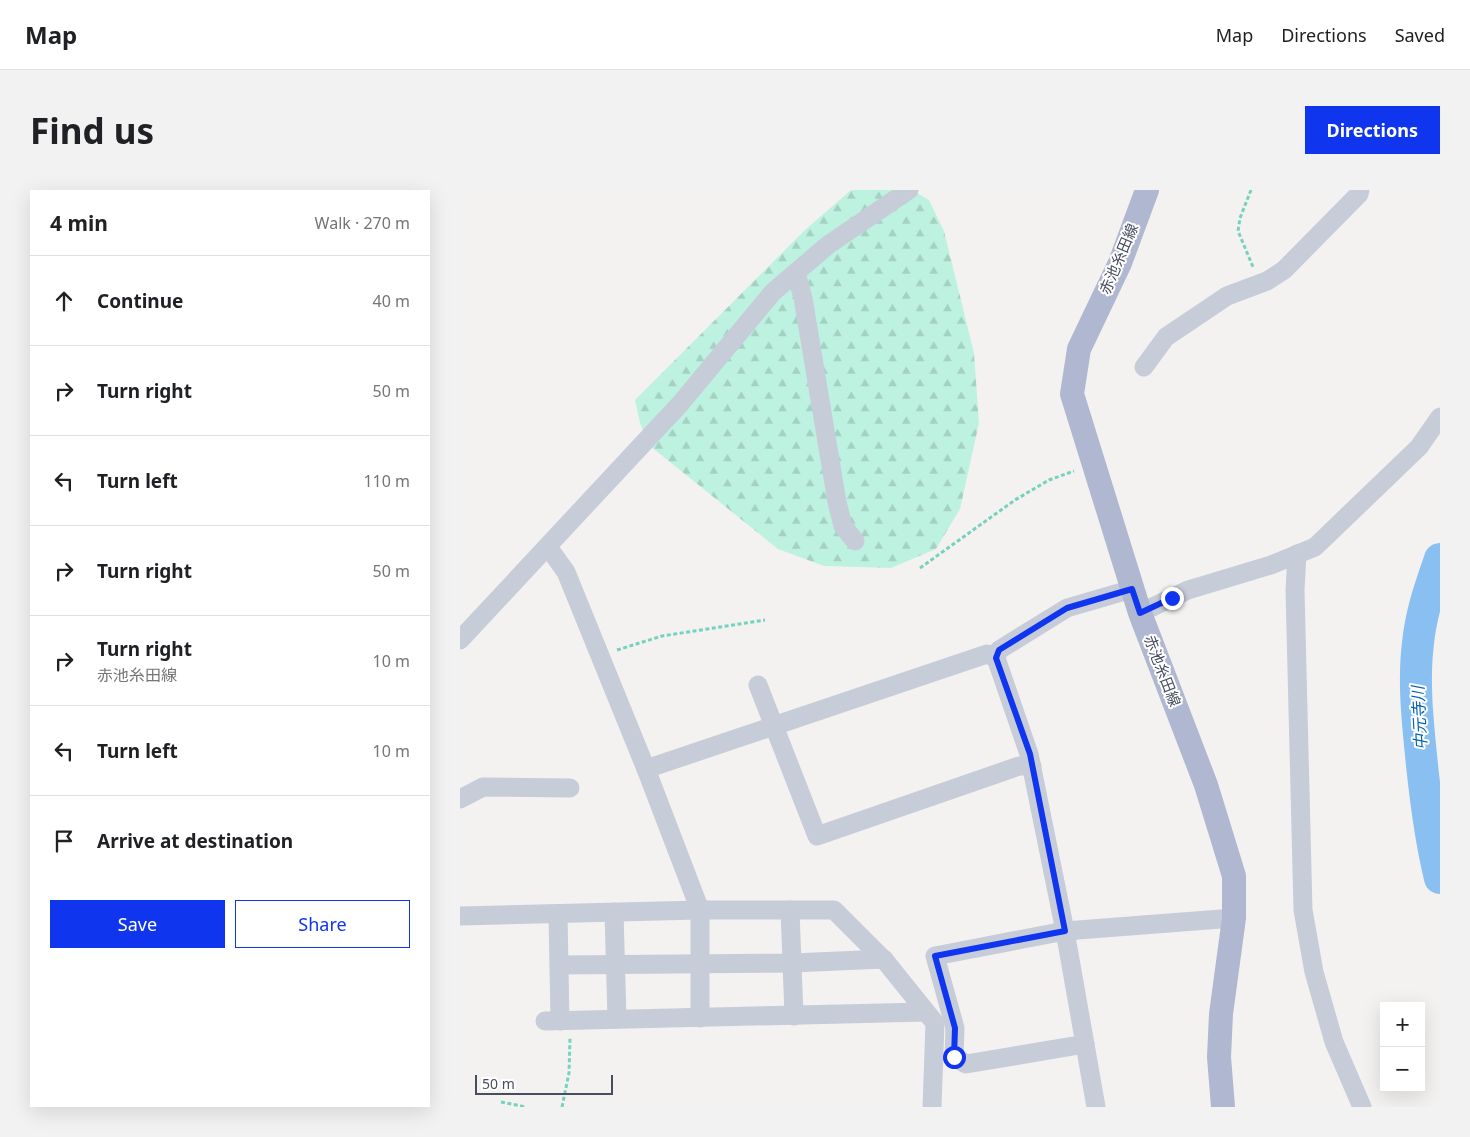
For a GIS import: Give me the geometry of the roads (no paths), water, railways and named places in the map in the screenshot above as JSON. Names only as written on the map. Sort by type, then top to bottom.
[{"type":"main road","name":"赤池糸田線","points":[[1147,190],[1120,263],[1079,349],[1072,394],[1140,613],[1206,785],[1234,876],[1234,918],[1222,1014],[1220,1057],[1223,1107]]},
{"type":"street","points":[[460,640],[680,404],[773,292],[828,245],[909,190]]},
{"type":"street","points":[[1144,367],[1166,337],[1227,296],[1261,284],[1284,270],[1359,194],[1360,190]]},
{"type":"street","points":[[796,273],[803,298],[837,502],[843,526],[855,541]]},
{"type":"street","points":[[1140,613],[1188,590],[1272,565],[1315,548],[1419,447],[1440,417]]},
{"type":"street","points":[[548,547],[566,572],[646,769],[700,910],[700,1018]]},
{"type":"street","points":[[1298,554],[1296,599],[1303,910],[1314,972],[1334,1042],[1362,1107]]},
{"type":"street","points":[[1096,1107],[1065,931],[1030,754],[996,658],[999,650],[1067,608],[1132,589]]},
{"type":"street","points":[[646,769],[987,654],[996,658]]},
{"type":"street","points":[[758,685],[817,836],[1019,766],[1032,766]]},
{"type":"street","points":[[460,799],[483,787],[570,788]]},
{"type":"street","points":[[460,916],[700,910],[834,910],[884,959],[935,1023],[932,1107]]},
{"type":"street","points":[[790,910],[794,1016]]},
{"type":"street","points":[[614,912],[617,1019]]},
{"type":"street","points":[[558,914],[559,1020],[926,1012]]},
{"type":"street","points":[[1085,1044],[966,1064],[954,1057],[955,1028],[935,956],[1065,931],[1234,918]]},
{"type":"street","points":[[559,965],[792,963],[884,959]]},
{"type":"waterway","name":"中元寺川","points":[[1440,559],[1421,621],[1416,673],[1425,794],[1440,878]]}]
